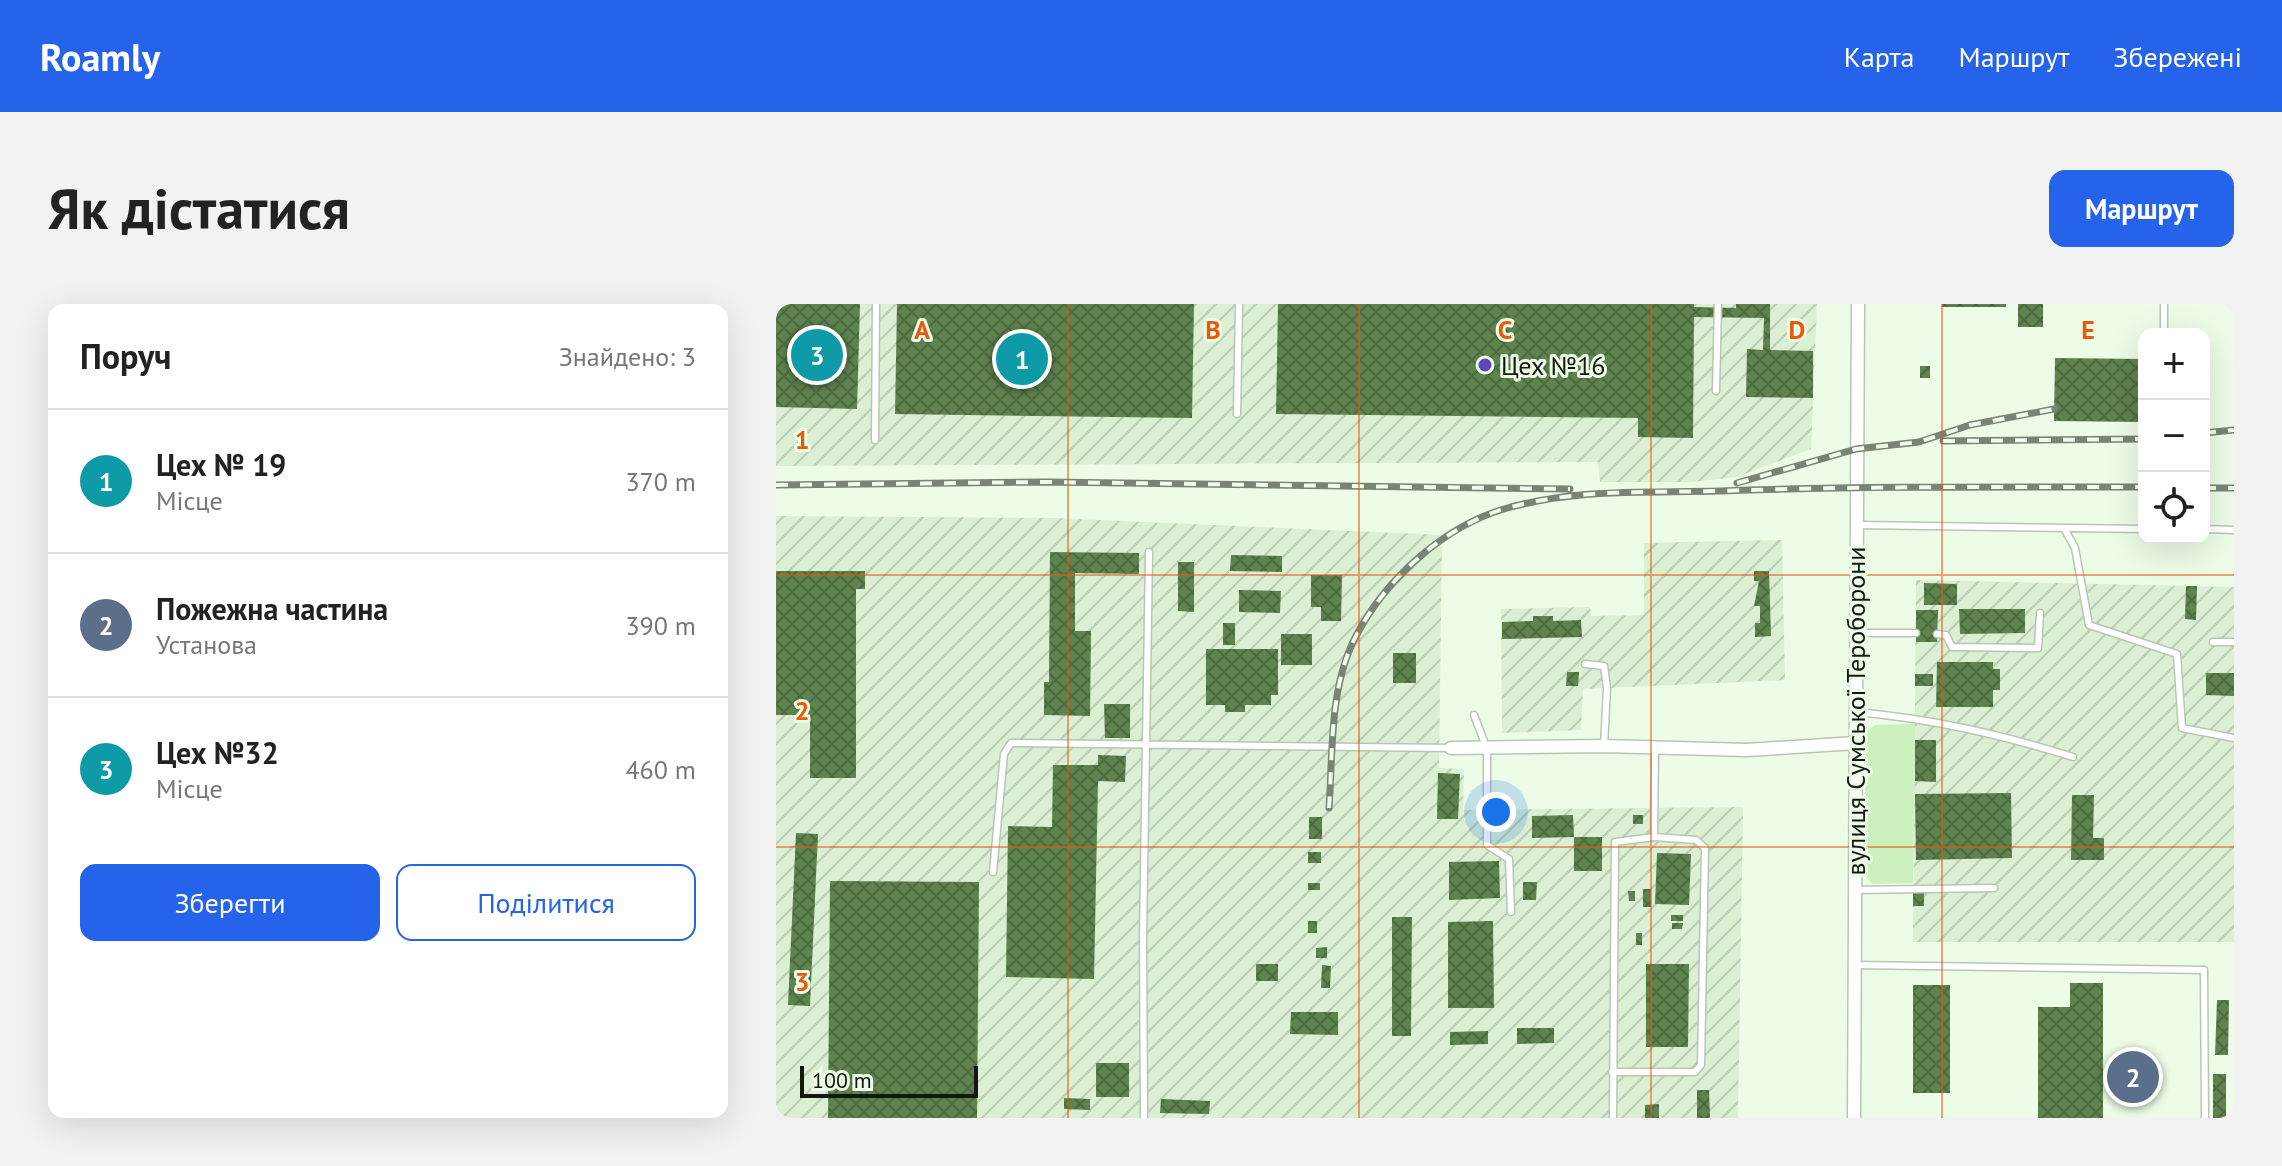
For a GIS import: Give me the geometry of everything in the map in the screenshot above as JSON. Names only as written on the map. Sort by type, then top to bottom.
[{"type":"street","name":"вулиця Сумської Тероборони","points":[[1854,1118],[1858,304]]},
{"type":"street","points":[[1451,748],[1604,746],[1655,750],[1747,750],[1856,743]]},
{"type":"lane","points":[[875,440],[876,304]]},
{"type":"lane","points":[[1237,414],[1239,304]]},
{"type":"lane","points":[[1716,391],[1718,304]]},
{"type":"lane","points":[[2164,304],[2164,328]]},
{"type":"lane","points":[[1857,525],[2138,529]]},
{"type":"lane","points":[[2064,528],[2075,548],[2089,625],[2177,654],[2182,728],[2234,738]]},
{"type":"lane","points":[[2210,529],[2234,530]]},
{"type":"lane","points":[[1144,1118],[1143,937],[1149,552]]},
{"type":"lane","points":[[1937,634],[1946,635],[1952,647],[2038,648],[2040,613]]},
{"type":"lane","points":[[1856,633],[1916,633]]},
{"type":"lane","points":[[2213,642],[2234,642]]},
{"type":"lane","points":[[1585,664],[1604,666],[1604,746]]},
{"type":"lane","points":[[1856,712],[1915,717],[1989,731],[2073,757]]},
{"type":"lane","points":[[1474,715],[1487,749],[1487,845],[1509,859],[1511,912]]},
{"type":"lane","points":[[993,872],[1004,754],[1011,743],[1451,748]]},
{"type":"lane","points":[[1654,837],[1655,750]]},
{"type":"lane","points":[[1612,1072],[1695,1072],[1701,1065],[1705,848],[1696,840],[1654,837],[1615,842],[1612,1072],[1613,1118]]},
{"type":"lane","points":[[1854,890],[1994,888]]},
{"type":"lane","points":[[1853,965],[2204,970],[2205,1118]]},
{"type":"shaded area","points":[[776,304],[1817,304],[1811,449],[1737,477],[1692,482],[1600,482],[1598,462],[776,466]]},
{"type":"shaded area","points":[[776,516],[1053,518],[1442,535],[1439,768],[1464,769],[1463,810],[1743,807],[1738,1118],[776,1118]]},
{"type":"shaded area","points":[[1782,540],[1785,680],[1583,689],[1581,730],[1502,733],[1501,609],[1590,607],[1591,616],[1644,615],[1644,543]]},
{"type":"shaded area","points":[[1916,580],[2234,587],[2234,942],[1913,942]]},
{"type":"green space","points":[[1915,724],[1913,883],[1872,884],[1865,874],[1865,733],[1875,725]]},
{"type":"building","points":[[776,304],[860,304],[857,409],[776,407]]},
{"type":"building","points":[[897,304],[1194,304],[1192,418],[895,414]]},
{"type":"building","name":"Цех №16","points":[[1278,304],[1694,304],[1694,307],[1736,308],[1736,304],[1770,304],[1770,350],[1813,351],[1813,398],[1746,397],[1747,349],[1763,350],[1764,318],[1694,317],[1693,438],[1638,437],[1638,418],[1276,414]]},
{"type":"building","points":[[1942,304],[2006,304],[2006,307],[1942,307]]},
{"type":"building","points":[[2018,304],[2043,304],[2043,327],[2018,327]]},
{"type":"building","points":[[2055,358],[2138,359],[2138,422],[2054,421]]},
{"type":"building","points":[[1920,366],[1930,366],[1930,378],[1920,378]]},
{"type":"building","points":[[1050,552],[1139,553],[1139,574],[1075,573],[1075,631],[1091,631],[1090,716],[1044,715],[1044,682],[1049,682]]},
{"type":"building","points":[[1231,555],[1282,556],[1282,572],[1230,571]]},
{"type":"building","points":[[1178,562],[1194,562],[1194,612],[1178,611]]},
{"type":"building","points":[[776,571],[865,571],[865,589],[856,589],[856,778],[810,778],[810,715],[776,715]]},
{"type":"building","points":[[1754,571],[1769,571],[1771,636],[1755,637],[1755,623],[1760,623],[1760,606],[1754,606],[1759,581],[1754,581]]},
{"type":"building","points":[[1311,575],[1342,575],[1341,621],[1321,621],[1321,607],[1311,607]]},
{"type":"building","points":[[1924,583],[1957,584],[1957,605],[1924,605]]},
{"type":"building","points":[[2186,586],[2197,586],[2196,620],[2185,619]]},
{"type":"building","points":[[1239,590],[1281,591],[1280,613],[1239,612]]},
{"type":"building","points":[[1959,609],[2025,609],[2025,633],[1960,634]]},
{"type":"building","points":[[1916,610],[1938,610],[1937,642],[1916,642]]},
{"type":"building","points":[[1533,616],[1553,616],[1553,621],[1581,620],[1582,637],[1502,639],[1502,622],[1533,621]]},
{"type":"building","points":[[1223,623],[1235,623],[1235,645],[1223,645]]},
{"type":"building","points":[[1281,634],[1312,634],[1312,665],[1281,665]]},
{"type":"building","points":[[1206,649],[1278,649],[1278,695],[1271,695],[1271,705],[1245,705],[1245,712],[1225,712],[1225,705],[1206,705]]},
{"type":"building","points":[[1393,653],[1416,653],[1416,683],[1393,683]]},
{"type":"building","points":[[1937,662],[1993,662],[1993,669],[2000,669],[2000,690],[1993,690],[1993,707],[1936,707]]},
{"type":"building","points":[[1567,672],[1579,672],[1578,686],[1566,686]]},
{"type":"building","points":[[2206,673],[2234,673],[2234,696],[2206,695]]},
{"type":"building","points":[[1915,674],[1933,674],[1933,686],[1915,686]]},
{"type":"building","points":[[1104,704],[1130,704],[1130,738],[1105,738]]},
{"type":"building","points":[[1915,740],[1936,740],[1936,782],[1915,781]]},
{"type":"building","points":[[1098,755],[1126,756],[1125,782],[1098,781],[1094,979],[1006,977],[1008,826],[1052,827],[1053,765],[1098,765]]},
{"type":"building","points":[[1438,773],[1460,774],[1458,819],[1437,819]]},
{"type":"building","points":[[2011,793],[2012,858],[1916,860],[1915,794]]},
{"type":"building","points":[[2072,795],[2094,795],[2093,838],[2104,838],[2104,860],[2071,860]]},
{"type":"building","points":[[1573,815],[1574,837],[1532,838],[1532,816]]},
{"type":"building","points":[[1633,815],[1643,815],[1643,824],[1633,824]]},
{"type":"building","points":[[1309,817],[1322,817],[1322,839],[1309,839]]},
{"type":"building","points":[[796,833],[818,834],[810,1006],[788,1005]]},
{"type":"building","points":[[1574,837],[1602,837],[1602,871],[1574,871]]},
{"type":"building","points":[[1308,852],[1321,852],[1321,863],[1308,863]]},
{"type":"building","points":[[1657,853],[1691,854],[1689,905],[1655,904]]},
{"type":"building","points":[[1499,861],[1500,898],[1449,900],[1449,862]]},
{"type":"building","points":[[830,881],[979,882],[977,1118],[828,1118]]},
{"type":"building","points":[[1523,882],[1537,882],[1536,900],[1523,900]]},
{"type":"building","points":[[1308,883],[1320,883],[1320,890],[1308,890]]},
{"type":"building","points":[[1643,889],[1651,889],[1651,907],[1643,907]]},
{"type":"building","points":[[1628,891],[1635,891],[1635,901],[1629,901]]},
{"type":"building","points":[[1913,893],[1924,893],[1924,906],[1913,906]]},
{"type":"building","points":[[1671,915],[1683,915],[1683,921],[1671,921]]},
{"type":"building","points":[[1392,917],[1412,917],[1411,1036],[1392,1036]]},
{"type":"building","points":[[1308,921],[1317,921],[1317,933],[1308,933]]},
{"type":"building","points":[[1493,921],[1494,1008],[1448,1008],[1448,922]]},
{"type":"building","points":[[1672,923],[1683,923],[1682,929],[1672,929]]},
{"type":"building","points":[[1636,933],[1642,933],[1642,945],[1636,945]]},
{"type":"building","points":[[1327,947],[1327,958],[1316,958],[1316,948]]},
{"type":"building","points":[[1256,964],[1278,964],[1278,981],[1256,981]]},
{"type":"building","points":[[1646,964],[1689,964],[1688,1047],[1646,1047]]},
{"type":"building","points":[[1322,965],[1331,966],[1330,988],[1321,988]]},
{"type":"building","points":[[2070,983],[2103,983],[2103,1118],[2038,1118],[2038,1007],[2070,1007]]},
{"type":"building","points":[[1913,985],[1950,985],[1950,1093],[1913,1093]]},
{"type":"building","points":[[2217,1000],[2229,1000],[2228,1055],[2215,1055]]},
{"type":"building","points":[[1291,1012],[1338,1012],[1338,1035],[1290,1034]]},
{"type":"building","points":[[1517,1028],[1554,1028],[1554,1043],[1517,1044]]},
{"type":"building","points":[[1488,1031],[1488,1044],[1450,1045],[1450,1032]]},
{"type":"building","points":[[1096,1063],[1129,1063],[1129,1097],[1096,1097]]},
{"type":"building","points":[[2213,1074],[2226,1074],[2226,1118],[2213,1118]]},
{"type":"building","points":[[1697,1090],[1709,1090],[1710,1118],[1697,1118]]},
{"type":"building","points":[[1064,1098],[1090,1099],[1090,1110],[1064,1109]]},
{"type":"building","points":[[1161,1099],[1210,1101],[1209,1114],[1160,1113]]},
{"type":"building","points":[[1659,1104],[1659,1118],[1645,1118],[1645,1105]]},
{"type":"railway","points":[[1737,483],[1856,449],[1919,442],[1970,425],[2054,409]]},
{"type":"railway","points":[[2210,432],[2234,430]]},
{"type":"railway","points":[[1943,441],[2138,439]]},
{"type":"railway","points":[[776,485],[1047,482],[1570,489]]},
{"type":"railway","points":[[1329,808],[1337,698],[1347,656],[1356,636],[1368,615],[1399,576],[1438,542],[1481,517],[1531,502],[1612,493],[2138,487]]},
{"type":"railway","points":[[2210,488],[2234,488]]},
{"type":"place","name":"Цех №32","points":[[817,355]]},
{"type":"place","name":"Цех № 19","points":[[1022,359]]},
{"type":"place","name":"Цех №16","points":[[1485,365]]},
{"type":"place","name":"Пожежна частина","points":[[2133,1077]]}]
